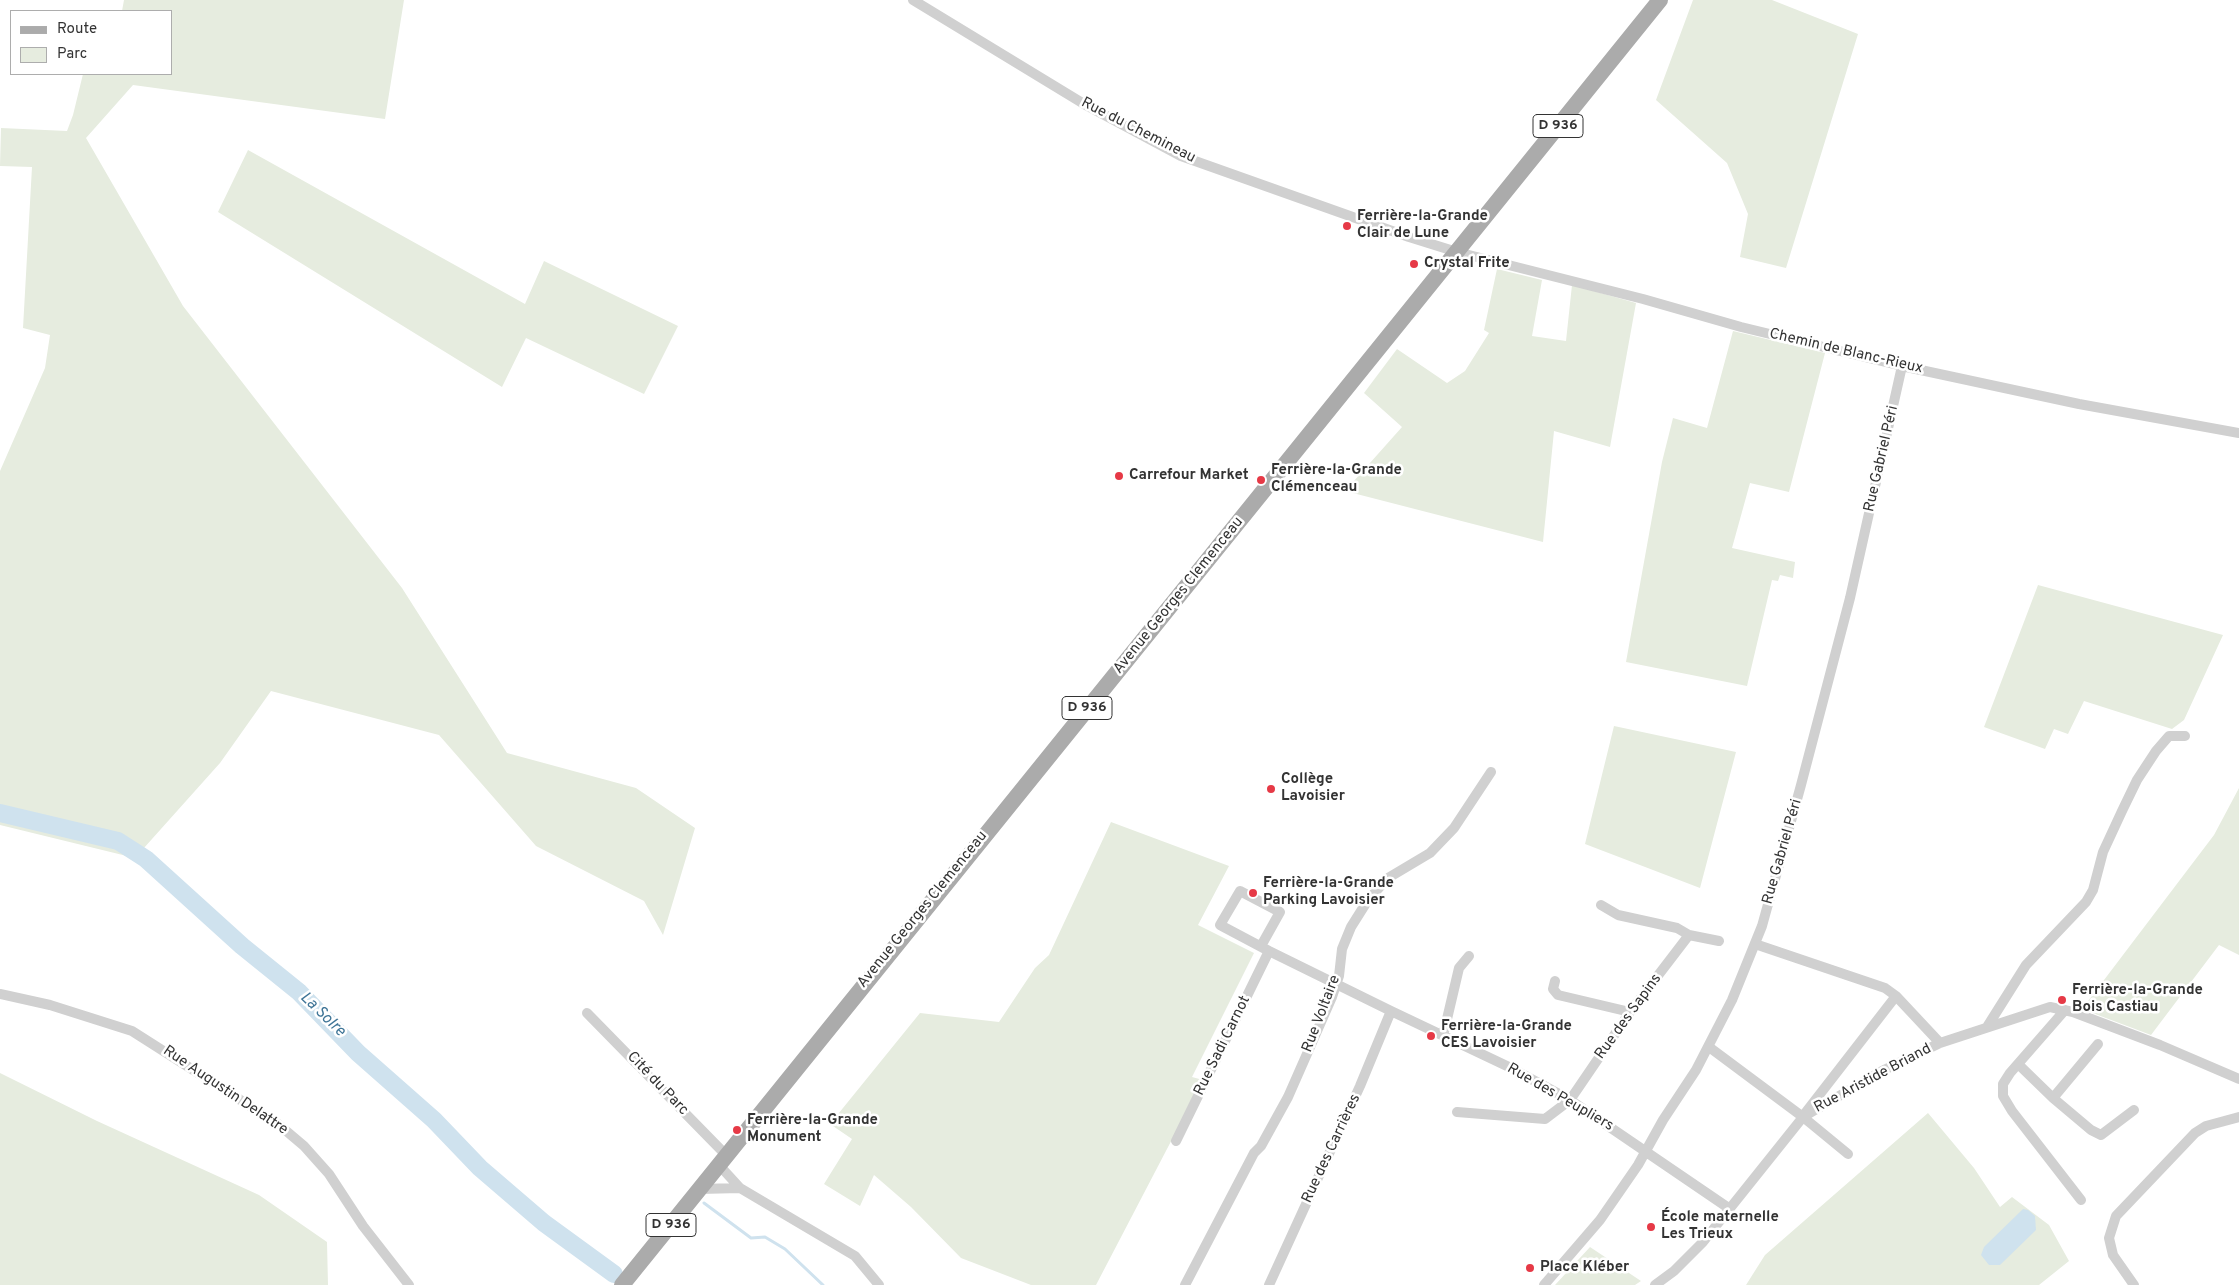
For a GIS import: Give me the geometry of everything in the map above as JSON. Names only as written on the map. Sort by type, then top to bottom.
[{"type":"main road","name":"Avenue Georges Clemenceau","points":[[622,1285],[1660,0]]},
{"type":"street","name":"Rue du Chemineau","points":[[917,2],[997,53],[1084,104],[1182,156],[1339,214],[1456,252]]},
{"type":"street","name":"Chemin de Blanc-Rieux","points":[[1456,252],[1643,299],[1741,327],[1902,366],[2079,404],[2239,433]]},
{"type":"street","name":"Rue Gabriel Péri","points":[[1544,1285],[1600,1220],[1646,1151],[1709,1047],[1732,1000],[1755,944],[1776,878],[1842,626],[1902,366]]},
{"type":"street","points":[[1987,1027],[2026,965],[2061,930],[2090,896],[2107,844],[2137,780],[2156,751],[2169,736],[2185,736]]},
{"type":"street","name":"Rue Voltaire","points":[[1185,1285],[1254,1153],[1261,1146],[1288,1097],[1336,984],[1342,949],[1351,927],[1368,900],[1388,878],[1430,853],[1454,828],[1491,772]]},
{"type":"street","name":"Rue des Peupliers","points":[[1280,912],[1240,891],[1220,924],[1570,1100],[1730,1209]]},
{"type":"street","points":[[1601,905],[1618,915],[1677,928],[1689,935],[1719,941]]},
{"type":"street","name":"Rue Sadi Carnot","points":[[1176,1141],[1217,1060],[1280,912]]},
{"type":"street","name":"Rue des Sapins","points":[[1457,1112],[1545,1119],[1570,1100],[1630,1012],[1689,935]]},
{"type":"street","points":[[1755,944],[1885,988],[1896,996],[1940,1043]]},
{"type":"street","points":[[1444,1036],[1459,968],[1469,956]]},
{"type":"street","points":[[1555,981],[1553,989],[1558,994],[1630,1012]]},
{"type":"street","name":"Rue Augustin Delattre","points":[[0,994],[50,1005],[120,1026],[148,1039],[278,1124],[304,1146],[329,1174],[363,1226],[408,1285]]},
{"type":"street","points":[[1803,1117],[1896,996]]},
{"type":"street","name":"Rue Aristide Briand","points":[[1655,1285],[1674,1271],[1703,1242],[1803,1117],[1882,1071],[1940,1043],[2050,1007],[2064,1010],[2160,1045],[2239,1079]]},
{"type":"street","points":[[2064,1010],[2003,1084],[2004,1096],[2012,1111],[2081,1200]]},
{"type":"street","name":"Rue des Carrières","points":[[1269,1285],[1354,1101],[1391,1011]]},
{"type":"street","name":"Cité du Parc","points":[[587,1013],[723,1160],[740,1188],[855,1256],[880,1285]]},
{"type":"street","points":[[2053,1098],[2098,1044]]},
{"type":"street","points":[[1709,1047],[1803,1117],[1848,1154]]},
{"type":"street","points":[[2018,1064],[2053,1098],[2091,1130],[2101,1135],[2134,1110]]},
{"type":"street","points":[[2134,1285],[2113,1255],[2109,1238],[2116,1216],[2195,1133],[2206,1126],[2239,1117]]},
{"type":"street","points":[[700,1189],[740,1188]]},
{"type":"green space","points":[[124,0],[404,0],[385,119],[133,85],[86,138],[183,306],[402,588],[507,753],[636,788],[695,828],[663,935],[644,901],[536,846],[439,735],[271,691],[220,763],[135,858],[0,825],[0,471],[45,368],[50,335],[23,328],[32,167],[0,166],[1,128],[67,131],[83,75],[172,75],[172,10],[122,10]]},
{"type":"green space","points":[[1693,0],[1772,0],[1858,34],[1786,268],[1740,257],[1748,214],[1727,163],[1656,100]]},
{"type":"green space","points":[[248,150],[525,304],[544,261],[678,326],[644,394],[526,338],[502,387],[218,212]]},
{"type":"green space","points":[[1497,269],[1542,280],[1532,336],[1566,341],[1572,285],[1636,303],[1610,447],[1554,431],[1543,542],[1345,491],[1402,427],[1364,393],[1397,349],[1447,383],[1465,371],[1489,333],[1484,330]]},
{"type":"green space","points":[[1733,331],[1825,353],[1789,492],[1750,483],[1732,548],[1795,562],[1793,578],[1780,575],[1778,581],[1772,580],[1747,686],[1626,662],[1662,462],[1673,418],[1707,428]]},
{"type":"green space","points":[[2038,585],[2223,635],[2184,720],[2172,729],[2084,701],[2068,734],[2054,729],[2045,749],[1984,727]]},
{"type":"green space","points":[[1614,726],[1736,752],[1700,888],[1585,844]]},
{"type":"green space","points":[[2239,788],[2239,955],[2219,945],[2151,1035],[2082,1009],[2214,835]]},
{"type":"green space","points":[[1111,822],[1229,866],[1198,925],[1254,953],[1192,1077],[1203,1080],[1096,1285],[1031,1285],[961,1258],[911,1207],[874,1175],[860,1206],[824,1184],[852,1139],[830,1124],[920,1013],[999,1022],[1035,968],[1049,955]]},
{"type":"green space","points":[[0,1073],[97,1121],[259,1195],[327,1242],[328,1285],[0,1285]]},
{"type":"green space","points":[[1928,1113],[1974,1168],[2000,1207],[2012,1197],[2049,1225],[2069,1261],[2039,1285],[1746,1285],[1765,1255]]},
{"type":"green space","points":[[1590,1247],[1641,1281],[1635,1285],[1555,1285]]},
{"type":"water","points":[[2023,1209],[2028,1210],[2035,1216],[2036,1230],[2000,1265],[1989,1265],[1981,1255],[1984,1247]]},
{"type":"waterway","name":"La Solre","points":[[0,813],[118,841],[146,859],[242,946],[299,992],[358,1053],[434,1120],[480,1168],[544,1223],[614,1274]]},
{"type":"waterway","points":[[704,1203],[751,1238],[765,1237],[785,1249],[823,1285]]},
{"type":"place","name":"Ferrière-la-Grande Clair de Lune","points":[[1347,226]]},
{"type":"place","name":"Crystal Frite","points":[[1414,264]]},
{"type":"place","name":"Carrefour Market","points":[[1119,476]]},
{"type":"place","name":"Ferrière-la-Grande Clémenceau","points":[[1261,480]]},
{"type":"place","name":"Collège Lavoisier","points":[[1271,789]]},
{"type":"place","name":"Ferrière-la-Grande Parking Lavoisier","points":[[1253,893]]},
{"type":"place","name":"Ferrière-la-Grande Bois Castiau","points":[[2062,1000]]},
{"type":"place","name":"Ferrière-la-Grande CES Lavoisier","points":[[1431,1036]]},
{"type":"place","name":"Ferrière-la-Grande Monument","points":[[737,1130]]},
{"type":"place","name":"École maternelle Les Trieux","points":[[1651,1227]]},
{"type":"place","name":"Place Kléber","points":[[1530,1268]]}]
